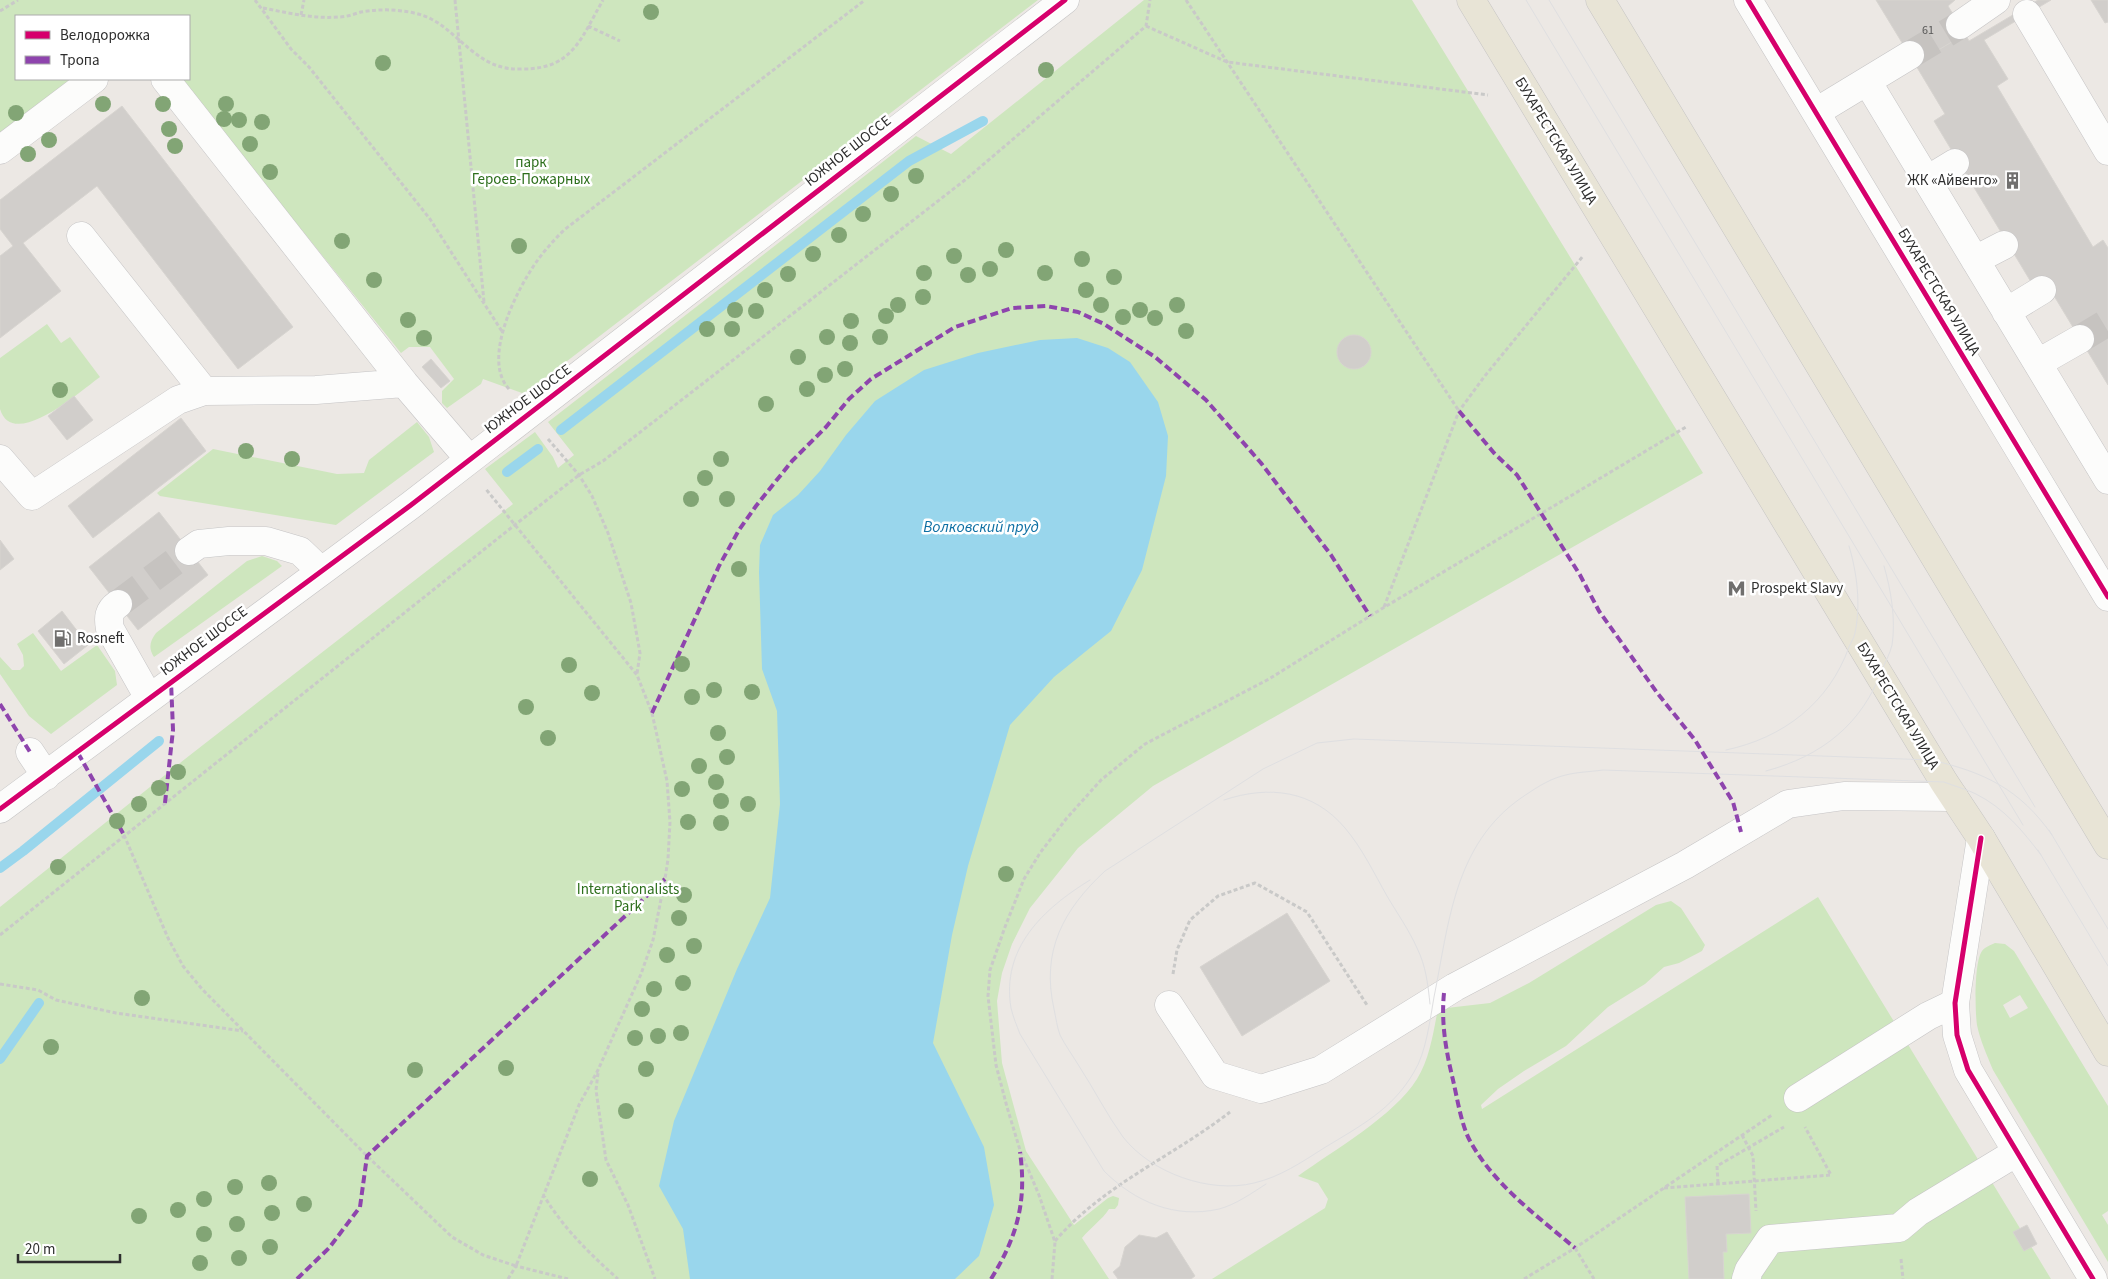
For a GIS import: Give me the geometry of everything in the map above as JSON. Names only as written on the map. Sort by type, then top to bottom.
[{"type":"main road","name":"БУХАРЕСТСКАЯ УЛИЦА","points":[[1471,0],[1944,782],[1981,838],[2108,1052]]},
{"type":"main road","points":[[1600,0],[2108,845]]},
{"type":"street","name":"ЮЖНОЕ ШОССЕ","points":[[0,810],[411,504],[1065,0]]},
{"type":"street","name":"БУХАРЕСТСКАЯ УЛИЦА","points":[[1748,0],[2108,597]]},
{"type":"street","points":[[1960,25],[1991,1]]},
{"type":"street","points":[[2022,8],[2108,151]]},
{"type":"street","points":[[1816,112],[1910,55]]},
{"type":"street","points":[[0,150],[93,80]]},
{"type":"street","points":[[167,80],[467,461]]},
{"type":"street","points":[[1867,81],[2108,480]]},
{"type":"street","points":[[1927,180],[1955,163]]},
{"type":"street","points":[[81,236],[204,391]]},
{"type":"street","points":[[1975,260],[2004,245]]},
{"type":"street","points":[[2006,312],[2042,290]]},
{"type":"street","points":[[2038,363],[2080,338]]},
{"type":"street","points":[[0,459],[32,496],[178,400],[204,391],[316,390],[404,383]]},
{"type":"street","points":[[189,551],[199,544],[229,541],[266,541],[300,551],[320,570]]},
{"type":"street","points":[[118,604],[111,609],[108,618],[110,629],[149,698]]},
{"type":"street","points":[[30,752],[46,776]]},
{"type":"street","points":[[1169,1005],[1215,1075],[1260,1089],[1321,1070],[1455,987],[1685,865],[1788,804],[1844,796],[1954,797]]},
{"type":"street","points":[[1981,838],[1955,1004],[1957,1036],[1968,1070],[2093,1279]]},
{"type":"street","points":[[1795,1110],[1928,1016],[1955,1004]]},
{"type":"street","points":[[1746,1279],[1749,1270],[1770,1239],[1899,1228],[1918,1212],[2017,1152]]},
{"type":"path","points":[[0,11],[18,0]]},
{"type":"path","points":[[255,0],[263,8],[291,49],[309,67],[430,219],[503,333]]},
{"type":"path","points":[[301,15],[304,0]]},
{"type":"path","points":[[455,0],[484,303]]},
{"type":"path","points":[[263,8],[301,15],[342,17],[361,12],[392,9],[416,13],[448,29],[481,58],[494,66],[510,70],[543,68],[556,64],[567,56],[577,44],[603,0]]},
{"type":"path","points":[[513,393],[503,383],[498,360],[503,333],[508,316],[536,263],[547,247],[564,230],[865,0]]},
{"type":"path","points":[[0,935],[516,524],[579,475],[603,461],[965,180],[1146,26],[1150,0]]},
{"type":"path","points":[[1186,0],[1459,411]]},
{"type":"path","points":[[588,26],[620,41]]},
{"type":"path","points":[[1146,26],[1227,62],[1488,94]]},
{"type":"path","points":[[1383,608],[1459,411],[1484,377],[1583,256]]},
{"type":"path","points":[[1052,1279],[1055,1242],[1039,1195],[1020,1150],[996,1065],[988,996],[990,970],[1024,879],[1040,853],[1066,819],[1101,780],[1145,744],[1269,679],[1383,608],[1686,427]]},
{"type":"path","points":[[545,435],[579,475],[600,514],[631,603],[640,653],[636,675]]},
{"type":"path","points":[[467,461],[636,675],[652,713],[667,781],[670,822],[668,858],[652,940],[641,974],[598,1070],[579,1105],[542,1194],[516,1266],[508,1279]]},
{"type":"path","points":[[124,835],[168,938],[183,966],[244,1032],[367,1156],[452,1237],[483,1255],[516,1266],[568,1279]]},
{"type":"path","points":[[1169,1005],[1177,950],[1190,920],[1218,896],[1255,883],[1307,912],[1363,1001],[1388,1028]]},
{"type":"path","points":[[0,984],[38,990],[56,1000],[116,1014],[244,1032]]},
{"type":"path","points":[[598,1070],[596,1090],[606,1160],[628,1205],[655,1279]]},
{"type":"path","points":[[1055,1242],[1073,1220],[1101,1197],[1200,1135],[1260,1089]]},
{"type":"path","points":[[1524,1279],[1575,1248],[1742,1135],[1795,1110]]},
{"type":"path","points":[[1718,1183],[1717,1166],[1749,1148],[1795,1110]]},
{"type":"path","points":[[1664,1188],[1831,1175],[1804,1126]]},
{"type":"path","points":[[1742,1135],[1753,1156],[1757,1230],[1770,1239]]},
{"type":"path","points":[[542,1194],[556,1216],[602,1265],[618,1279]]},
{"type":"path","points":[[1575,1248],[1594,1279]]},
{"type":"green space","name":"парк Героев-Пожарных","points":[[0,0],[1038,0],[528,391],[522,393],[483,379],[481,384],[447,408],[442,403],[442,391],[454,379],[430,347],[409,347],[401,353],[181,80],[190,80],[190,15],[15,15],[15,80],[76,80],[0,139]]},
{"type":"green space","name":"Internationalists Park","points":[[1144,0],[1412,0],[1703,473],[1153,786],[1078,848],[1030,908],[1012,944],[1002,973],[997,1001],[1002,1063],[1026,1151],[1074,1225],[1108,1198],[1113,1196],[1119,1198],[1115,1209],[1109,1209],[1082,1238],[1109,1279],[0,1279],[0,907],[185,759],[513,504],[485,469],[535,432],[553,457],[558,468],[574,455],[548,422],[916,136],[951,154]]},
{"type":"green space","points":[[47,324],[61,343],[70,337],[100,377],[49,414],[33,421],[19,424],[7,420],[0,409],[0,358]]},
{"type":"green space","points":[[417,422],[429,437],[434,452],[336,525],[160,496],[157,493],[213,449],[337,474],[364,473],[369,460]]},
{"type":"green space","points":[[262,556],[277,561],[282,566],[154,657],[150,645],[156,633],[247,561]]},
{"type":"green space","points":[[33,633],[61,671],[97,645],[115,671],[117,685],[51,734],[29,716],[0,674],[0,657],[12,670],[20,670],[24,666],[23,655],[17,644]]},
{"type":"green space","points":[[1818,897],[2051,1279],[1212,1279],[1325,1208],[1328,1199],[1318,1183],[1298,1176],[1362,1132],[1407,1093],[1425,1063],[1438,1009],[1490,1003],[1529,983],[1656,905],[1671,901],[1681,908],[1705,945],[1702,951],[1679,963],[1664,967],[1645,984],[1608,1007],[1566,1046],[1498,1089],[1481,1105],[1482,1109]]},
{"type":"green space","points":[[1995,943],[2005,944],[2014,951],[2108,1106],[2108,1211],[2102,1215],[2108,1225],[2108,1262],[1993,1070],[1978,1031],[1976,987],[1979,957],[1986,947]],"holes":[[[2020,995],[2028,1008],[2010,1018],[2003,1005]]]},
{"type":"water","name":"Волковский пруд","points":[[1077,338],[1108,348],[1130,362],[1158,402],[1168,436],[1166,476],[1142,570],[1111,631],[1054,677],[1010,725],[968,866],[952,935],[933,1043],[984,1147],[994,1205],[979,1256],[955,1279],[690,1279],[683,1229],[659,1186],[674,1121],[737,969],[770,898],[780,804],[777,711],[762,669],[760,545],[773,515],[798,495],[820,471],[846,435],[875,401],[924,370],[978,353],[1040,340]]},
{"type":"building","points":[[1876,0],[1955,0],[1948,6],[1965,34],[1915,64]]},
{"type":"building","name":"ЖК «Айвенго»","points":[[2038,0],[2051,0],[1984,40],[2008,79],[1997,86],[2093,247],[2103,240],[2108,248],[2108,385],[2045,281],[2034,287],[1934,121],[1945,114],[1915,64],[1965,34],[1969,41]]},
{"type":"building","points":[[2091,0],[2108,0],[2108,22],[2105,23]]},
{"type":"building","points":[[122,106],[293,327],[238,369],[97,186],[23,243],[61,291],[0,338],[0,256],[13,246],[0,229],[0,200]]},
{"type":"building","points":[[1354,335],[1366,340],[1371,352],[1366,364],[1354,369],[1342,364],[1337,352],[1342,340]]},
{"type":"building","points":[[431,359],[450,381],[441,388],[422,367]]},
{"type":"building","points":[[74,396],[93,420],[67,440],[48,416]]},
{"type":"building","points":[[181,418],[206,451],[93,538],[68,506]]},
{"type":"building","points":[[159,512],[208,575],[138,630],[89,567]]},
{"type":"building","points":[[0,540],[14,559],[0,570]]},
{"type":"building","name":"Rosneft","points":[[62,611],[88,645],[64,664],[38,631]]},
{"type":"building","points":[[1287,913],[1330,981],[1242,1036],[1200,967]]},
{"type":"building","points":[[1749,1194],[1751,1233],[1726,1234],[1727,1252],[1723,1252],[1724,1279],[1689,1279],[1685,1197]]},
{"type":"building","points":[[2027,1225],[2037,1244],[2024,1251],[2013,1232]]},
{"type":"building","points":[[1167,1232],[1195,1276],[1191,1279],[1118,1279],[1113,1272],[1120,1266],[1125,1247],[1139,1235],[1156,1238]]},
{"type":"waterway","points":[[561,430],[909,161],[983,121]]},
{"type":"waterway","points":[[507,472],[538,449]]},
{"type":"waterway","points":[[0,868],[159,741]]},
{"type":"waterway","points":[[0,1059],[39,1003]]},
{"type":"tunnel","points":[[1910,55],[1960,25]]},
{"type":"tunnel","points":[[2080,339],[2108,322]]},
{"type":"tunnel","points":[[118,604],[189,551]]},
{"type":"tram line","points":[[1526,0],[2023,825]]},
{"type":"tram line","points":[[1549,0],[2035,807]]},
{"type":"tram line","points":[[1726,750],[1766,737],[1785,727],[1816,701],[1840,667],[1855,635],[1858,611],[1856,578],[1849,546]]},
{"type":"tram line","points":[[1766,771],[1786,765],[1822,747],[1851,722],[1874,689],[1890,652],[1893,635],[1892,605],[1884,566]]},
{"type":"tram line","points":[[2041,855],[2020,829],[1995,806],[1976,794],[1944,782],[1603,770],[1572,774],[1551,780],[1521,798],[1499,817],[1481,839],[1468,862],[1450,914],[1422,1056],[1414,1072],[1396,1097],[1374,1116],[1299,1164],[1264,1180],[1237,1186],[1219,1186],[1182,1178],[1149,1161],[1135,1150],[1117,1129],[1064,1043],[1060,1035],[1051,988],[1053,950],[1059,933],[1077,901],[1105,871],[1263,769],[1317,743],[1354,739],[1931,760],[1968,770],[2014,794],[2040,819],[2052,835]]},
{"type":"tram line","points":[[1224,800],[1257,793],[1274,792],[1289,794],[1305,798],[1319,805],[1332,815],[1357,844],[1414,941],[1425,969],[1430,1004]]},
{"type":"tram line","points":[[2049,830],[2108,929]]},
{"type":"tram line","points":[[2038,850],[2108,966]]},
{"type":"tram line","points":[[1090,880],[1056,904],[1042,917],[1029,932],[1019,949],[1013,967],[1010,986],[1011,1008],[1020,1034],[1104,1171],[1116,1182],[1142,1199],[1171,1210],[1203,1212],[1231,1205],[1266,1184]]},
{"type":"marked path","points":[[652,713],[719,566],[739,530],[792,461],[826,427],[849,399],[871,379],[955,327],[1012,308],[1046,306],[1078,312],[1104,324],[1155,357],[1206,400],[1261,463],[1331,555],[1370,616]]},
{"type":"marked path","points":[[1459,411],[1494,453],[1517,475],[1580,575],[1599,611],[1658,694],[1695,740],[1733,802],[1741,832]]},
{"type":"marked path","points":[[165,803],[173,730],[171,681]]},
{"type":"marked path","points":[[0,704],[30,752]]},
{"type":"marked path","points":[[78,753],[124,835]]},
{"type":"marked path","points":[[297,1279],[329,1248],[360,1207],[367,1156],[665,879]]},
{"type":"marked path","points":[[1444,993],[1443,1015],[1446,1048],[1460,1110],[1469,1139],[1490,1170],[1516,1198],[1575,1248]]},
{"type":"marked path","points":[[991,1279],[1000,1264],[1018,1218],[1022,1187],[1020,1152]]},
{"type":"cycle path","points":[[0,809],[411,505],[1065,0]]},
{"type":"cycle path","points":[[1748,0],[2108,597]]},
{"type":"cycle path","points":[[1981,838],[1955,1003],[1957,1035],[1968,1070],[2093,1279]]},
{"type":"place","name":"ЖК «Айвенго»","points":[[2012,180]]},
{"type":"place","name":"Prospekt Slavy","points":[[1737,588]]},
{"type":"place","name":"Rosneft","points":[[63,638]]}]
